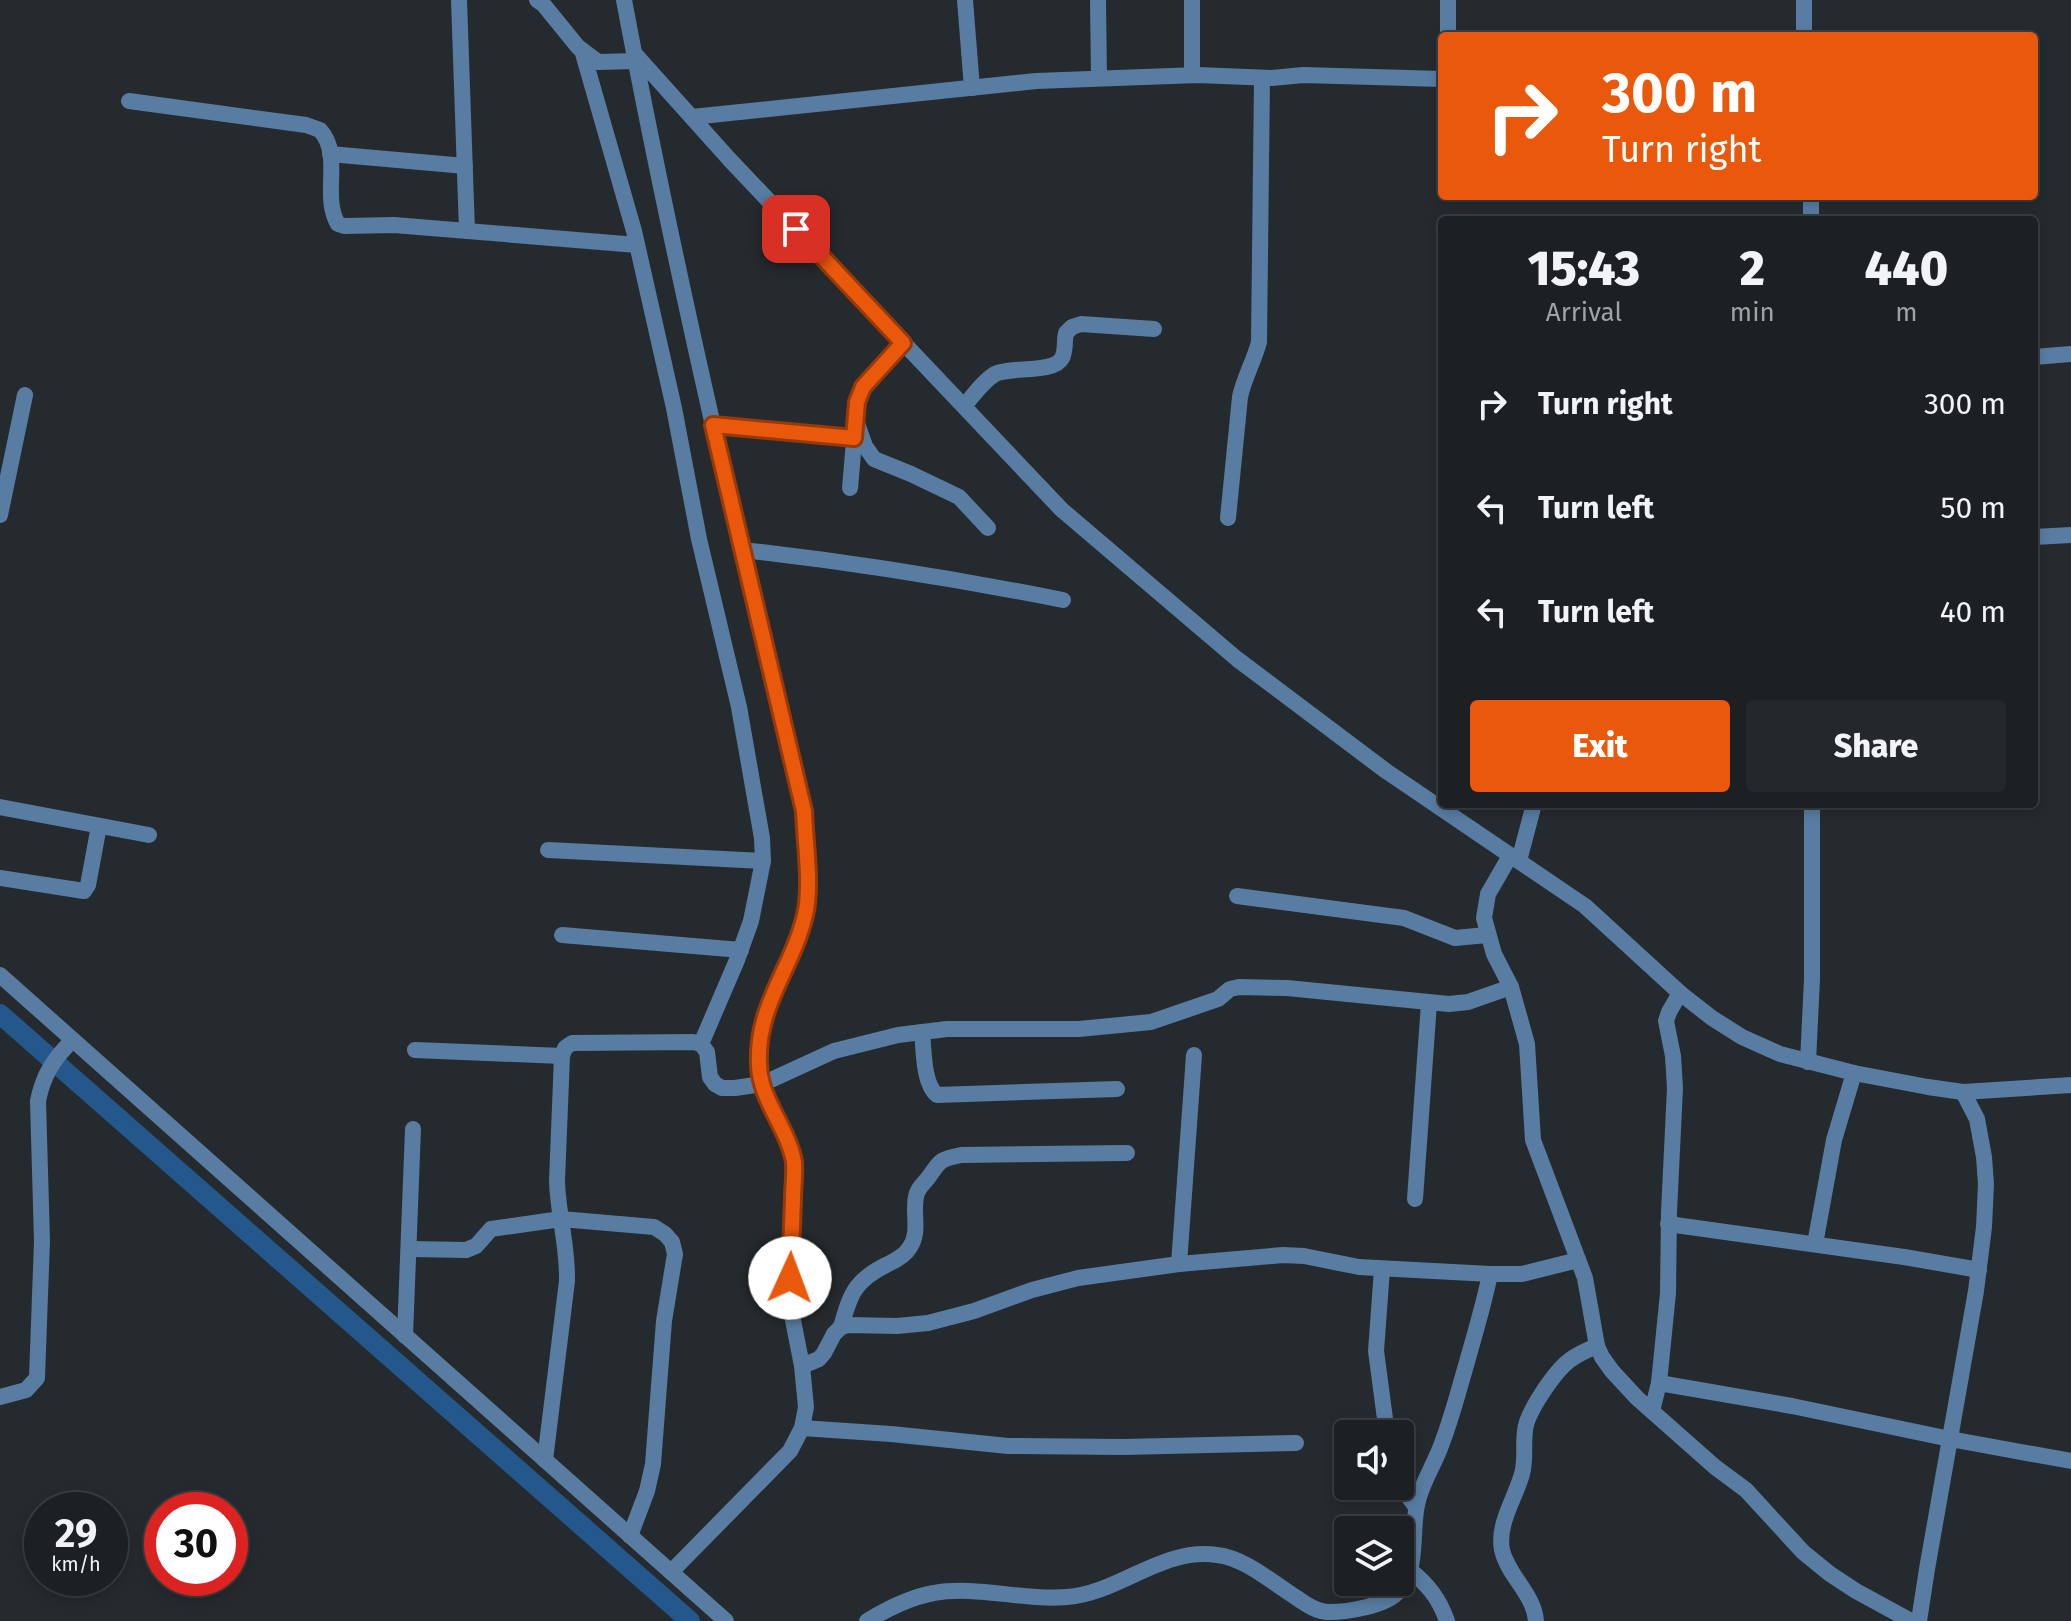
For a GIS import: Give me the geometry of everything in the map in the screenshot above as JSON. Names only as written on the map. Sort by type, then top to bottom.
[{"type":"street","points":[[459,0],[467,231]]},
{"type":"street","points":[[537,0],[582,50],[598,62],[633,59],[692,117],[1062,510],[1237,659],[1386,771],[1438,806]]},
{"type":"street","points":[[624,0],[633,59],[713,425],[804,811],[806,912],[797,941],[768,1005],[761,1030],[759,1066],[750,1086]]},
{"type":"street","points":[[965,0],[972,88]]},
{"type":"street","points":[[1098,0],[1099,78]]},
{"type":"street","points":[[1192,0],[1192,75]]},
{"type":"street","points":[[1448,0],[1448,32]]},
{"type":"street","points":[[1804,0],[1804,32]]},
{"type":"street","points":[[582,50],[637,245],[674,408],[699,539],[739,707],[762,838],[763,861],[751,921],[701,1044]]},
{"type":"street","points":[[692,117],[1036,81],[1192,75],[1438,79]]},
{"type":"street","points":[[1228,518],[1242,385],[1259,342],[1262,78]]},
{"type":"street","points":[[129,101],[306,125],[320,130],[330,146],[332,212],[338,224],[344,226],[394,225],[637,245]]},
{"type":"street","points":[[330,154],[465,166]]},
{"type":"street","points":[[964,406],[995,374],[1054,366],[1061,361],[1066,333],[1072,327],[1081,324],[1154,329]]},
{"type":"street","points":[[850,488],[857,402],[863,387],[903,343]]},
{"type":"street","points":[[2038,357],[2071,354]]},
{"type":"street","points":[[0,515],[8,441],[25,395]]},
{"type":"street","points":[[855,418],[865,446],[874,459],[959,497],[988,528]]},
{"type":"street","points":[[713,425],[854,438]]},
{"type":"street","points":[[2038,537],[2071,535]]},
{"type":"street","points":[[743,550],[855,563],[1063,600]]},
{"type":"street","points":[[0,807],[149,835]]},
{"type":"street","points":[[1441,808],[1585,906],[1680,993],[1742,1037],[1780,1054],[1854,1073],[1963,1092],[2071,1085]]},
{"type":"street","points":[[1533,808],[1515,858],[1488,894],[1484,918],[1494,954],[1511,987],[1527,1044],[1533,1140],[1585,1278],[1597,1346],[1623,1385],[1715,1467],[1746,1490],[1803,1552],[1856,1591],[1911,1621]]},
{"type":"street","points":[[1808,1062],[1812,979],[1812,808]]},
{"type":"street","points":[[0,878],[84,891],[88,885],[99,826]]},
{"type":"street","points":[[548,850],[763,861]]},
{"type":"street","points":[[1237,896],[1383,914],[1417,922],[1455,938],[1487,935]]},
{"type":"street","points":[[562,935],[741,950]]},
{"type":"street","points":[[0,975],[69,1043],[726,1621]]},
{"type":"street","points":[[545,1460],[567,1281],[568,1258],[557,1181],[562,1056],[565,1048],[572,1043],[701,1044],[707,1052],[710,1077],[722,1088],[750,1086],[834,1051],[898,1035],[947,1029],[1079,1029],[1151,1022],[1218,999],[1230,989],[1239,987],[1287,988],[1449,1004],[1468,1002],[1511,987]]},
{"type":"street","points":[[1652,1411],[1659,1383],[1668,1293],[1675,1088],[1666,1021],[1680,993]]},
{"type":"street","points":[[1415,1199],[1429,1003]]},
{"type":"street","points":[[922,1032],[928,1084],[937,1095],[1117,1089]]},
{"type":"street","points":[[0,1397],[26,1390],[37,1378],[42,1241],[38,1101],[48,1068],[69,1043]]},
{"type":"street","points":[[415,1050],[562,1056]]},
{"type":"street","points":[[1179,1264],[1194,1055]]},
{"type":"street","points":[[1815,1244],[1834,1140],[1854,1073]]},
{"type":"street","points":[[671,1572],[790,1451],[802,1428],[806,1407],[802,1366],[790,1305],[794,1164],[788,1142],[750,1086]]},
{"type":"street","points":[[1919,1621],[1984,1227],[1984,1157],[1977,1119],[1963,1092]]},
{"type":"street","points":[[405,1336],[413,1129]]},
{"type":"street","points":[[802,1366],[819,1359],[824,1353],[841,1327],[853,1289],[864,1278],[909,1250],[915,1238],[916,1197],[936,1164],[943,1159],[961,1155],[1127,1153]]},
{"type":"street","points":[[410,1249],[466,1250],[476,1246],[491,1229],[561,1219],[654,1227],[672,1242],[675,1254],[664,1321],[653,1464],[647,1491],[630,1536]]},
{"type":"street","points":[[1668,1224],[1979,1270]]},
{"type":"street","points":[[841,1327],[928,1323],[1078,1278],[1179,1264],[1283,1255],[1382,1269],[1522,1274],[1578,1260]]},
{"type":"street","points":[[1382,1269],[1376,1351],[1385,1420]]},
{"type":"street","points":[[1414,1528],[1419,1494],[1441,1448],[1482,1313],[1490,1274]]},
{"type":"street","points":[[1536,1621],[1533,1606],[1505,1560],[1501,1534],[1522,1472],[1525,1428],[1532,1410],[1561,1367],[1578,1354],[1597,1346]]},
{"type":"street","points":[[1659,1383],[2071,1461]]},
{"type":"street","points":[[802,1428],[1008,1446],[1296,1443]]},
{"type":"street","points":[[1411,1500],[1416,1507]]},
{"type":"street","points":[[867,1621],[881,1612],[935,1592],[1068,1597],[1093,1591],[1167,1560],[1188,1555],[1218,1555],[1240,1562],[1309,1606],[1325,1612],[1376,1604],[1393,1596]]},
{"type":"street","points":[[1414,1573],[1432,1589],[1447,1621]]},
{"type":"waterway","points":[[0,1014],[690,1621]]},
{"type":"route","points":[[790,1278],[794,1164],[788,1142],[762,1084],[759,1066],[761,1030],[768,1005],[797,941],[806,912],[804,811],[713,425],[854,438],[858,395],[903,343],[796,229]]}]
